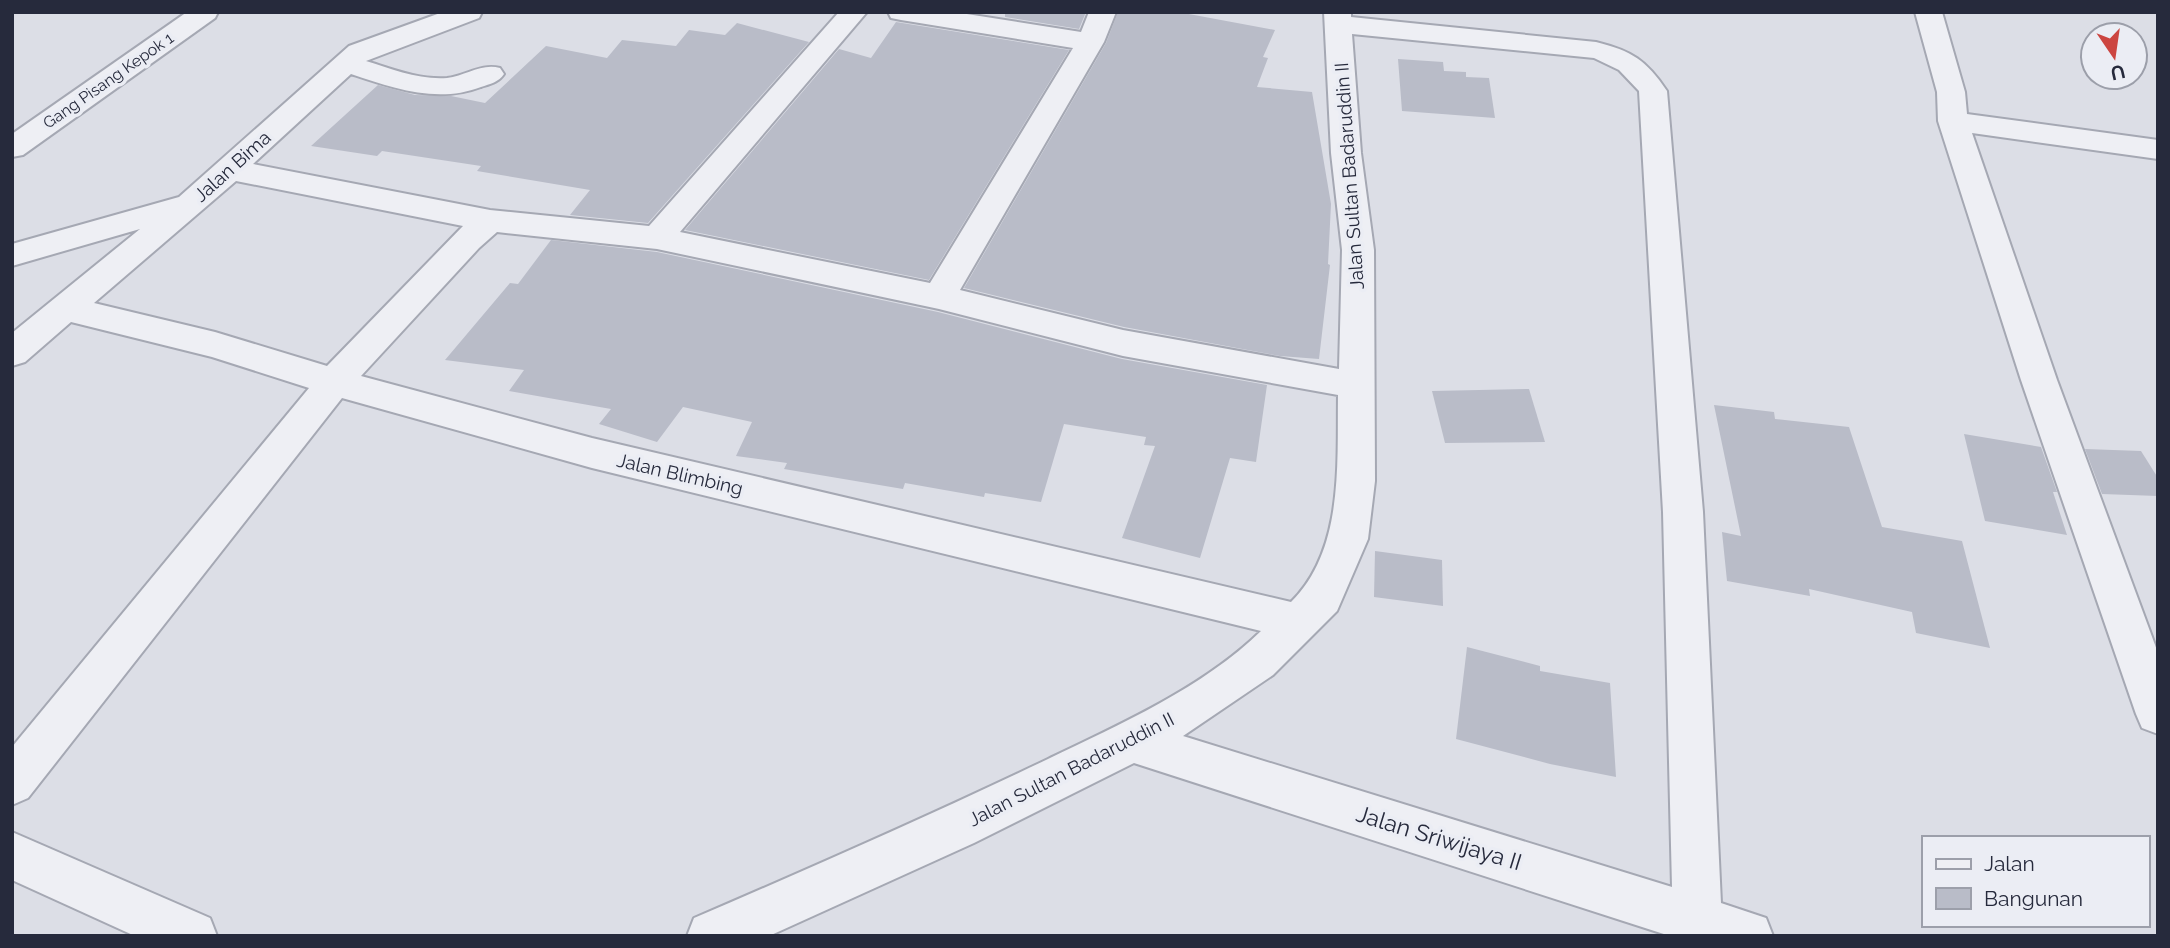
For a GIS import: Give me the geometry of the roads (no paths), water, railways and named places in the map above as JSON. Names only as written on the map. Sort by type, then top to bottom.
[{"type":"street","name":"Gang Pisang Kepok 1","points":[[12,148],[205,12]]},
{"type":"street","points":[[408,12],[353,58],[408,82],[436,87],[461,85],[489,74]]},
{"type":"street","name":"Jalan Bima","points":[[12,353],[192,203],[353,58],[469,12]]},
{"type":"street","points":[[657,238],[854,12]]},
{"type":"street","points":[[901,12],[1090,42]]},
{"type":"street","points":[[939,297],[1090,42],[1103,12]]},
{"type":"street","points":[[1928,12],[1951,92],[1953,121],[2034,367],[2158,714]]},
{"type":"street","points":[[1337,18],[1596,50],[1617,55],[1634,65],[1653,91],[1683,512],[1697,918]]},
{"type":"street","name":"Jalan Sultan Badaruddin II","points":[[712,936],[957,827],[1160,727],[1258,662],[1322,598],[1348,539],[1356,481],[1358,250],[1346,153],[1337,18]]},
{"type":"street","points":[[1953,121],[2158,150]]},
{"type":"street","points":[[227,169],[490,221],[657,238],[939,297],[1124,343],[1356,385]]},
{"type":"street","points":[[12,256],[192,203]]},
{"type":"street","points":[[12,783],[334,382],[467,240],[490,221]]},
{"type":"street","name":"Jalan Blimbing","points":[[66,309],[215,345],[334,382],[592,453],[1299,622]]},
{"type":"street","name":"Jalan Sriwijaya II","points":[[1131,741],[1748,936]]},
{"type":"street","points":[[12,855],[192,936]]}]
